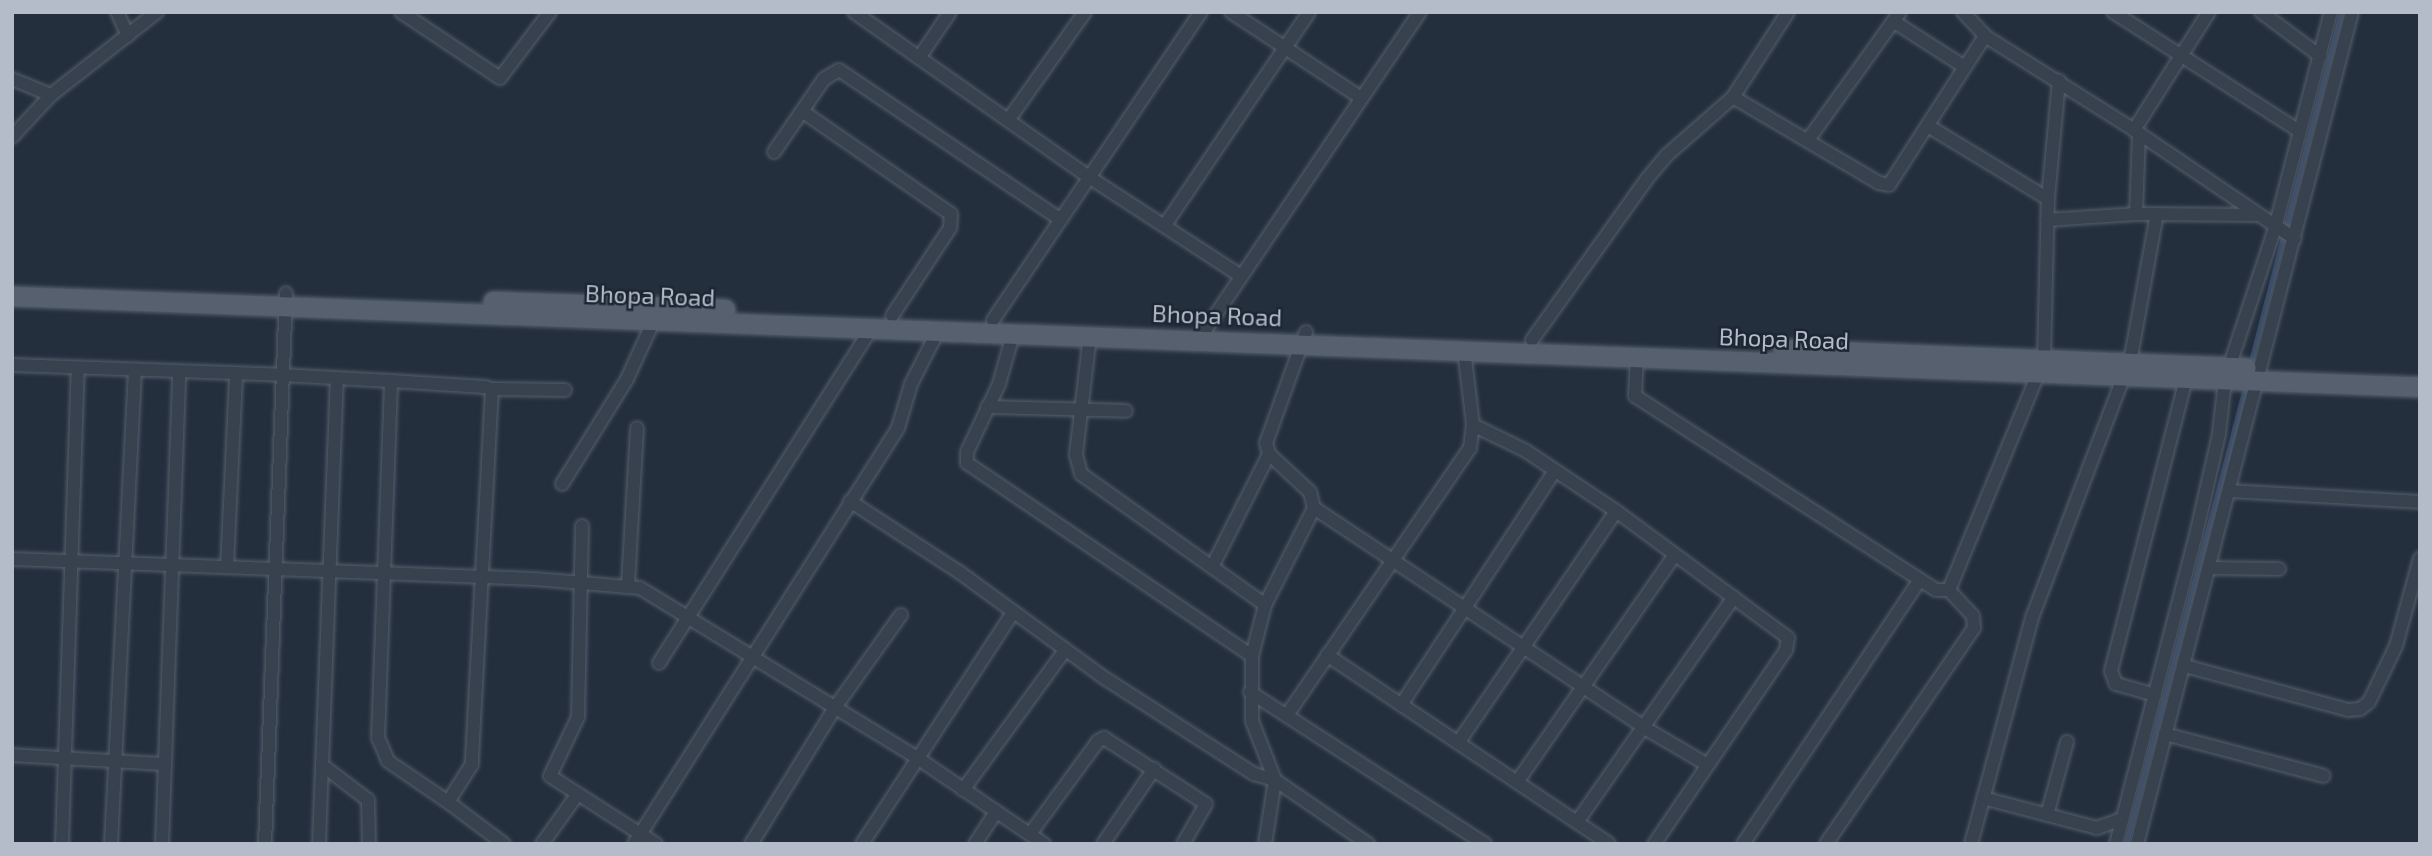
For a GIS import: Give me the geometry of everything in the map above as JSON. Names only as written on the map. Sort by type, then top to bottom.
[{"type":"main road","name":"Bhopa Road","points":[[12,285],[654,320],[1090,335],[1532,340],[2041,366]]},
{"type":"main road","name":"Bhopa Road","points":[[12,296],[286,300],[892,316],[1206,329],[1464,349],[1637,357],[2127,369],[2420,387]]},
{"type":"main road","name":"Bhopa Road","points":[[2127,369],[2186,379],[2243,375],[2420,374]]},
{"type":"street","points":[[117,12],[128,36]]},
{"type":"street","points":[[12,137],[51,95],[157,12]]},
{"type":"street","points":[[401,12],[500,78],[550,12]]},
{"type":"street","points":[[854,12],[1089,177],[1241,276]]},
{"type":"street","points":[[919,58],[950,12]]},
{"type":"street","points":[[1009,119],[1086,12]]},
{"type":"street","points":[[993,320],[1201,12]]},
{"type":"street","points":[[1231,12],[1284,50],[1361,98]]},
{"type":"street","points":[[1165,225],[1309,12]]},
{"type":"street","points":[[1206,329],[1420,12]]},
{"type":"street","points":[[1532,340],[1653,172],[1733,97],[1788,12]]},
{"type":"street","points":[[1963,12],[1985,36],[2137,131],[2285,234]]},
{"type":"street","points":[[2113,12],[2178,56],[2300,131]]},
{"type":"street","points":[[2136,214],[2137,131],[2178,56],[2209,12]]},
{"type":"street","points":[[2261,12],[2320,56]]},
{"type":"street","points":[[2137,844],[2231,491],[2243,375],[2285,234],[2300,131],[2331,12]]},
{"type":"street","points":[[2116,844],[2219,434],[2243,375],[2352,12]]},
{"type":"street","points":[[1808,140],[1896,17],[1964,66]]},
{"type":"street","points":[[1733,97],[1885,186],[1892,182],[1985,36]]},
{"type":"street","points":[[774,152],[824,79],[839,70],[1060,219]]},
{"type":"street","points":[[12,79],[51,95]]},
{"type":"street","points":[[1949,590],[2041,366],[2048,199],[2059,81]]},
{"type":"street","points":[[802,111],[951,214],[950,228],[892,316]]},
{"type":"street","points":[[1928,126],[2048,199]]},
{"type":"street","points":[[2047,220],[2136,214],[2260,215]]},
{"type":"street","points":[[1971,844],[2033,615],[2127,369],[2157,214]]},
{"type":"street","points":[[265,844],[278,569],[281,374],[286,300]]},
{"type":"street","points":[[562,484],[627,379],[654,320]]},
{"type":"street","points":[[659,663],[687,615],[872,328]]},
{"type":"street","points":[[637,839],[751,655],[898,428],[911,384],[939,329]]},
{"type":"street","points":[[1014,331],[988,407],[967,452],[967,463],[1252,656]]},
{"type":"street","points":[[1090,335],[1076,455],[1081,474],[1265,605]]},
{"type":"street","points":[[1212,568],[1269,454],[1268,429],[1306,337]]},
{"type":"street","points":[[1287,715],[1470,448],[1473,425],[1464,349]]},
{"type":"street","points":[[1637,357],[1635,396],[1936,590],[1949,590],[1973,616],[1974,628],[1826,844]]},
{"type":"street","points":[[12,365],[281,374],[492,390],[565,390]]},
{"type":"street","points":[[62,844],[75,561],[78,368]]},
{"type":"street","points":[[111,844],[122,561],[135,370]]},
{"type":"street","points":[[162,844],[175,564],[179,372]]},
{"type":"street","points":[[227,567],[236,373]]},
{"type":"street","points":[[319,844],[337,378]]},
{"type":"street","points":[[2155,695],[2116,684],[2111,676],[2186,379]]},
{"type":"street","points":[[391,381],[380,750],[388,761],[504,844]]},
{"type":"street","points":[[448,802],[472,764],[492,390]]},
{"type":"street","points":[[988,407],[1126,411]]},
{"type":"street","points":[[1473,425],[1555,471],[1616,510],[1674,556],[1785,634],[1788,644],[1654,844]]},
{"type":"street","points":[[628,585],[637,428]]},
{"type":"street","points":[[1265,844],[1275,780],[1255,735],[1250,692],[1252,656],[1265,605],[1314,508],[1310,492],[1269,454]]},
{"type":"street","points":[[1401,705],[1555,471]]},
{"type":"street","points":[[2231,491],[2420,502]]},
{"type":"street","points":[[850,501],[1065,650],[1245,769],[1275,780],[1368,844]]},
{"type":"street","points":[[1314,508],[1643,727],[1706,764]]},
{"type":"street","points":[[1458,743],[1616,510]]},
{"type":"street","points":[[582,526],[578,717],[550,772],[552,780],[637,839],[656,844]]},
{"type":"street","points":[[1517,782],[1674,556]]},
{"type":"street","points":[[2185,666],[2348,710],[2360,709],[2369,702],[2396,646],[2420,558]]},
{"type":"street","points":[[12,559],[122,561],[628,585],[652,593],[836,706],[1044,844]]},
{"type":"street","points":[[2210,568],[2279,569]]},
{"type":"street","points":[[1746,843],[1920,580]]},
{"type":"street","points":[[1577,822],[1734,597]]},
{"type":"street","points":[[862,844],[916,757],[1013,612]]},
{"type":"street","points":[[751,844],[836,706],[901,615]]},
{"type":"street","points":[[963,790],[1065,650]]},
{"type":"street","points":[[1327,655],[1609,844]]},
{"type":"street","points":[[1250,692],[1485,844]]},
{"type":"street","points":[[2165,734],[2324,776]]},
{"type":"street","points":[[1030,834],[1098,741],[1111,740],[1206,804],[1183,844]]},
{"type":"street","points":[[2047,815],[2067,742]]},
{"type":"street","points":[[12,755],[166,764]]},
{"type":"street","points":[[322,765],[368,800],[369,844]]},
{"type":"street","points":[[1103,844],[1154,769]]},
{"type":"street","points":[[542,844],[577,795]]},
{"type":"street","points":[[1983,797],[2097,828],[2122,819]]},
{"type":"street","points":[[975,844],[996,812]]},
{"type":"waterway","points":[[2250,365],[2341,12]]},
{"type":"waterway","points":[[2126,844],[2245,387]]}]
